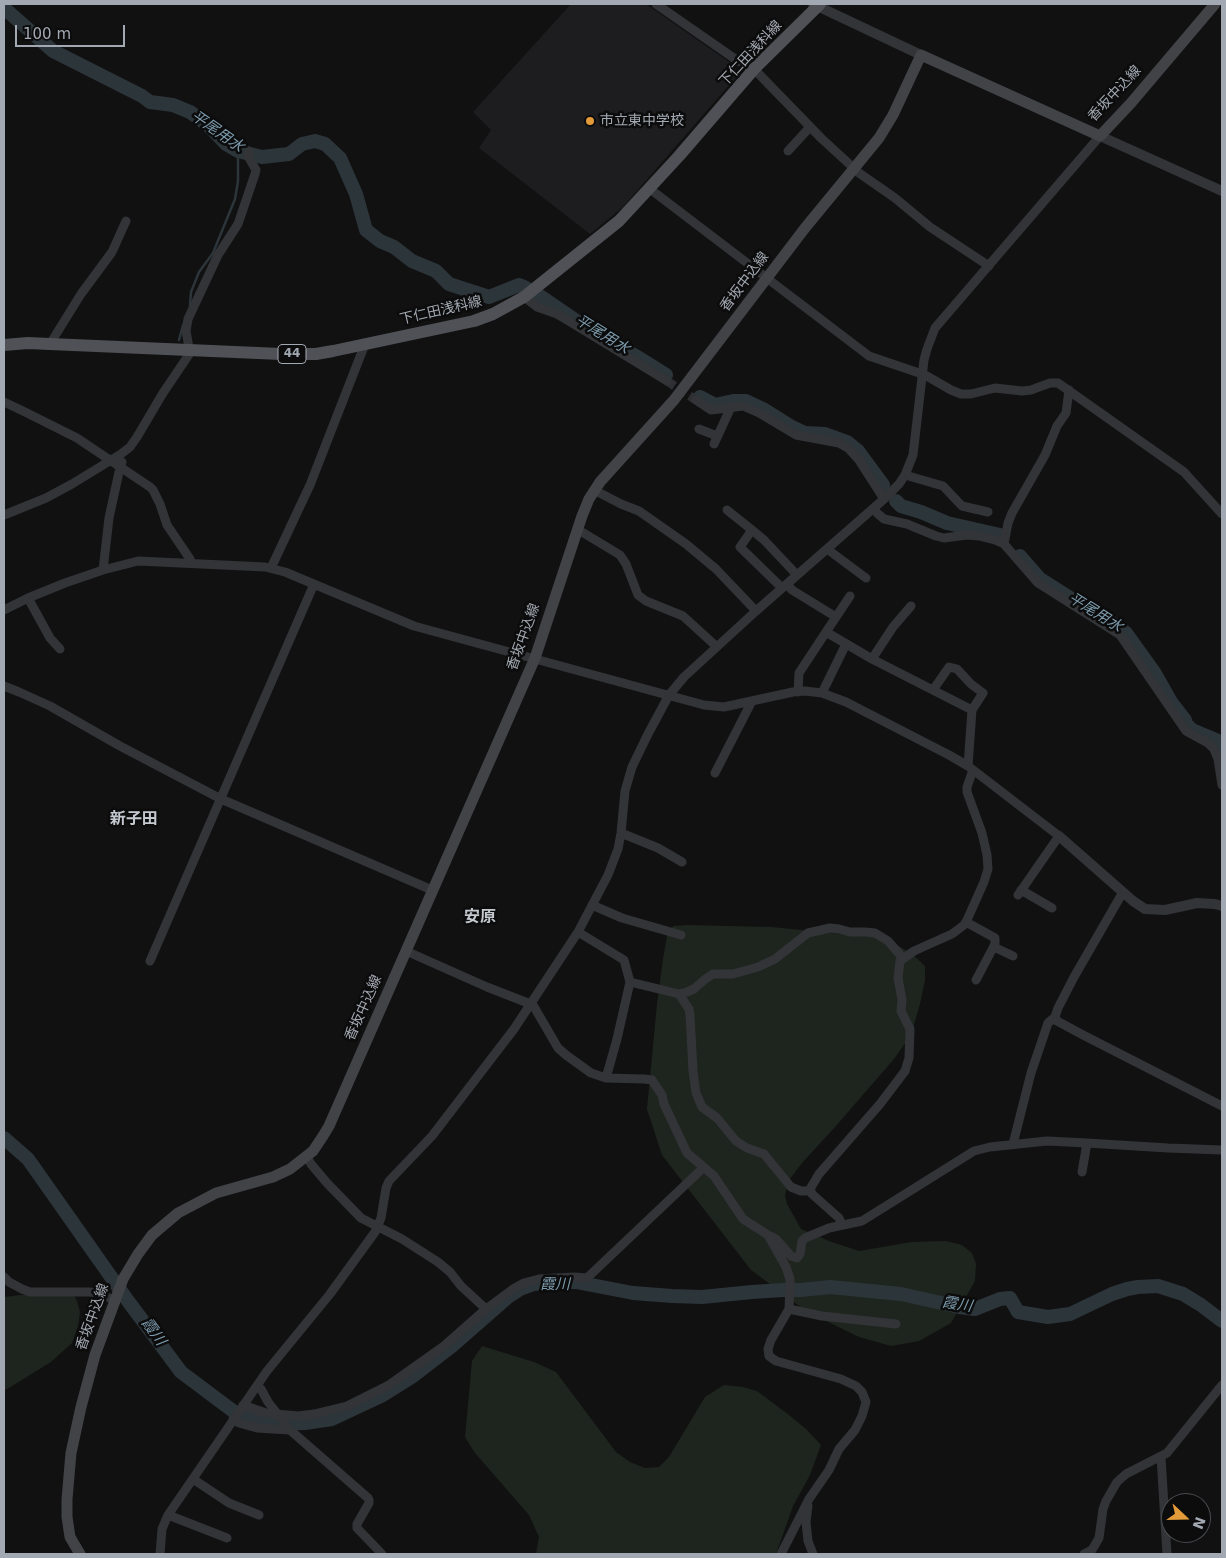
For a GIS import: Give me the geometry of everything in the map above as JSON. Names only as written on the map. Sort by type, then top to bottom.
[{"type":"main road","name":"下仁田浅科線","points":[[4,345],[28,343],[301,354],[333,351],[474,321],[493,314],[524,297],[620,221],[754,69],[817,4]]},
{"type":"main road","name":"香坂中込線","points":[[80,1554],[70,1537],[67,1517],[68,1471],[79,1416],[95,1355],[123,1279],[152,1235],[178,1213],[216,1193],[282,1174],[307,1157],[329,1126],[535,658],[585,506],[594,490],[607,473],[674,400],[805,228],[875,143],[886,128],[921,55],[1100,136],[1131,103],[1214,4]]},
{"type":"street","points":[[656,4],[738,61],[754,69],[810,127],[854,168],[930,227],[989,266]]},
{"type":"street","points":[[817,4],[921,55]]},
{"type":"street","points":[[788,150],[810,127]]},
{"type":"street","points":[[160,1554],[162,1529],[168,1515],[267,1371],[330,1294],[378,1226],[386,1188],[390,1181],[432,1136],[531,1004],[578,932],[614,862],[621,834],[623,803],[628,779],[637,755],[669,695],[684,677],[756,611],[893,492],[905,475],[914,448],[927,349],[935,328],[1100,136],[1222,191]]},
{"type":"street","points":[[103,570],[109,518],[120,467],[163,393],[188,356],[190,350],[186,331],[188,320],[218,255],[238,224],[256,174],[248,153]]},
{"type":"street","points":[[650,189],[870,356],[923,374],[961,394],[971,394],[996,388],[1022,391],[1031,390],[1058,383],[1184,472],[1222,514]]},
{"type":"street","points":[[50,344],[81,294],[112,252],[126,221]]},
{"type":"street","points":[[524,297],[536,307],[557,314],[667,381]]},
{"type":"street","points":[[271,568],[310,485],[365,344]]},
{"type":"street","points":[[1004,544],[1012,513],[1045,455],[1057,426],[1066,413],[1069,390]]},
{"type":"street","points":[[696,400],[711,410],[743,406],[759,413],[796,435],[839,443],[848,448],[859,460],[884,499]]},
{"type":"street","points":[[4,402],[77,438],[153,490],[167,525],[191,563]]},
{"type":"street","points":[[699,429],[716,440],[731,407]]},
{"type":"street","points":[[4,515],[59,491],[130,447]]},
{"type":"street","points":[[905,475],[943,486],[962,506],[988,512]]},
{"type":"street","points":[[594,490],[639,512],[686,544],[716,569],[756,611]]},
{"type":"street","points":[[874,508],[884,518],[907,524],[936,536],[944,538],[967,535],[979,536],[1004,544],[1038,583],[1120,635],[1186,731],[1208,743],[1214,749],[1218,759],[1222,785]]},
{"type":"street","points":[[727,510],[764,540],[798,575]]},
{"type":"street","points":[[577,529],[620,555],[626,564],[638,595],[683,616],[717,647]]},
{"type":"street","points":[[752,530],[740,547],[785,586],[836,617]]},
{"type":"street","points":[[827,549],[866,578]]},
{"type":"street","points":[[4,610],[65,583],[138,561],[249,565],[271,568],[414,626],[704,705],[724,707],[798,692],[822,693],[846,702],[949,755],[970,768],[1059,836],[1139,906],[1152,910],[1165,910],[1197,903],[1222,906]]},
{"type":"street","points":[[150,961],[314,584]]},
{"type":"street","points":[[798,692],[799,673],[850,596]]},
{"type":"street","points":[[28,598],[50,638],[60,649]]},
{"type":"street","points":[[872,659],[893,627],[911,606]]},
{"type":"street","points":[[826,632],[872,659],[972,710]]},
{"type":"street","points":[[822,693],[846,644]]},
{"type":"street","points":[[810,1191],[819,1174],[880,1104],[905,1071],[909,1058],[911,1039],[910,1029],[901,1011],[902,1000],[898,978],[900,961],[914,951],[952,934],[966,922],[984,882],[988,862],[976,815],[967,792],[970,768],[972,710],[983,693],[971,684],[957,669],[949,667],[933,690]]},
{"type":"street","points":[[4,686],[50,706],[120,746],[221,799],[432,890]]},
{"type":"street","points":[[715,773],[752,701]]},
{"type":"street","points":[[621,834],[658,848],[682,862]]},
{"type":"street","points":[[1052,908],[1020,893],[1059,836]]},
{"type":"street","points":[[1013,1144],[1031,1073],[1048,1023],[1055,1017],[1074,977],[1123,892]]},
{"type":"street","points":[[592,905],[622,918],[681,935]]},
{"type":"street","points":[[966,922],[995,938],[994,947],[976,980]]},
{"type":"street","points":[[630,982],[679,994],[694,989],[713,974],[732,974],[758,967],[774,959],[808,933],[816,930],[839,929],[850,932],[875,933],[888,941],[903,958]]},
{"type":"street","points":[[578,932],[624,960],[630,982],[606,1078]]},
{"type":"street","points":[[994,947],[1013,956]]},
{"type":"street","points":[[406,951],[487,987],[531,1004],[558,1048],[591,1073],[606,1078],[652,1080],[662,1094],[664,1104],[687,1153],[714,1176],[743,1219],[776,1239],[791,1256],[796,1258],[799,1256],[802,1241],[806,1238],[829,1228],[862,1221],[974,1151],[990,1146],[1047,1141],[1222,1150]]},
{"type":"street","points":[[679,994],[689,1009],[693,1072],[696,1093],[702,1107],[717,1118],[736,1141],[747,1148],[764,1154],[791,1187],[801,1191],[810,1191],[839,1218],[842,1226]]},
{"type":"street","points":[[1055,1017],[1057,1021],[1085,1036],[1222,1106]]},
{"type":"street","points":[[1082,1172],[1087,1143]]},
{"type":"street","points":[[307,1157],[344,1202],[361,1218],[438,1262],[486,1309]]},
{"type":"street","points":[[242,1406],[266,1413],[298,1416],[347,1406],[390,1385],[444,1346],[513,1288],[532,1280],[587,1278],[703,1168]]},
{"type":"street","points":[[768,1235],[786,1267],[790,1286],[789,1309],[771,1340],[768,1349],[770,1356],[776,1361],[841,1379],[856,1386],[862,1392],[866,1402],[858,1423],[839,1449],[829,1470],[809,1500],[781,1554]]},
{"type":"street","points":[[4,1277],[9,1282],[30,1292],[89,1292],[116,1298]]},
{"type":"street","points":[[789,1309],[822,1316],[896,1324]]},
{"type":"street","points":[[1084,1554],[1092,1550],[1100,1538],[1106,1500],[1117,1482],[1126,1474],[1167,1453],[1180,1440],[1222,1385]]},
{"type":"street","points":[[261,1389],[289,1429],[368,1498],[369,1503],[357,1524],[357,1528],[382,1554]]},
{"type":"street","points":[[234,1418],[239,1423],[257,1428],[289,1429]]},
{"type":"street","points":[[1161,1457],[1167,1554]]},
{"type":"street","points":[[193,1478],[229,1503],[259,1515]]},
{"type":"street","points":[[809,1500],[806,1522],[808,1541],[813,1554]]},
{"type":"street","points":[[168,1515],[227,1538]]},
{"type":"shaded area","name":"市立東中学校","points":[[571,4],[646,4],[735,66],[737,76],[623,207],[590,234],[479,148],[491,130],[473,112]]},
{"type":"shaded area","points":[[673,926],[771,927],[874,937],[897,945],[912,954],[925,966],[925,980],[911,1035],[894,1059],[802,1163],[789,1180],[785,1195],[787,1204],[801,1229],[859,1251],[912,1242],[946,1241],[962,1245],[972,1253],[976,1264],[975,1281],[951,1323],[919,1341],[891,1346],[859,1337],[806,1311],[751,1270],[662,1155],[647,1109],[657,1004],[667,936]]},
{"type":"shaded area","points":[[56,1291],[73,1293],[77,1301],[80,1312],[78,1326],[72,1343],[51,1362],[4,1391],[4,1297]]},
{"type":"shaded area","points":[[482,1346],[534,1362],[556,1372],[616,1452],[630,1462],[645,1468],[659,1467],[669,1457],[705,1397],[724,1385],[757,1391],[806,1429],[821,1445],[810,1475],[793,1506],[776,1554],[536,1554],[539,1537],[529,1515],[475,1453],[465,1437],[472,1361]]},
{"type":"waterway","name":"平尾用水","points":[[4,8],[53,51],[142,96],[150,102],[173,105],[190,112],[208,125],[226,144],[238,151],[262,157],[289,154],[302,144],[315,141],[325,144],[340,158],[356,194],[366,230],[380,241],[394,247],[412,261],[436,271],[449,284],[489,297],[519,285],[526,288]]},
{"type":"waterway","points":[[190,305],[191,292],[199,272],[213,253],[235,199],[238,181],[238,151]]},
{"type":"waterway","name":"平尾用水","points":[[537,294],[578,322],[666,375]]},
{"type":"waterway","points":[[179,340],[183,325]]},
{"type":"waterway","name":"平尾用水","points":[[700,397],[715,405],[733,401],[746,401],[805,433],[825,434],[847,442],[858,451],[883,485]]},
{"type":"waterway","name":"平尾用水","points":[[896,501],[901,506],[947,523],[1000,535]]},
{"type":"waterway","name":"平尾用水","points":[[1020,556],[1040,579],[1081,605],[1101,615],[1126,633],[1185,720]]},
{"type":"waterway","name":"平尾用水","points":[[1188,726],[1192,730],[1218,741],[1222,747]]},
{"type":"waterway","name":"霞川","points":[[4,1138],[28,1159],[128,1301],[181,1372],[233,1411],[248,1418],[276,1424],[305,1423],[332,1419],[381,1396],[413,1376],[452,1346],[509,1296],[520,1289],[534,1284],[576,1282],[633,1293],[702,1297],[830,1287],[901,1294],[975,1309],[1000,1299],[1010,1298],[1018,1312],[1048,1317],[1070,1314],[1127,1289],[1158,1286],[1183,1294],[1222,1321]]},
{"type":"tunnel","points":[[667,381],[696,400]]},
{"type":"place","name":"市立東中学校","points":[[590,121]]},
{"type":"district","name":"新子田","points":[[134,820]]},
{"type":"district","name":"安原","points":[[480,918]]}]
